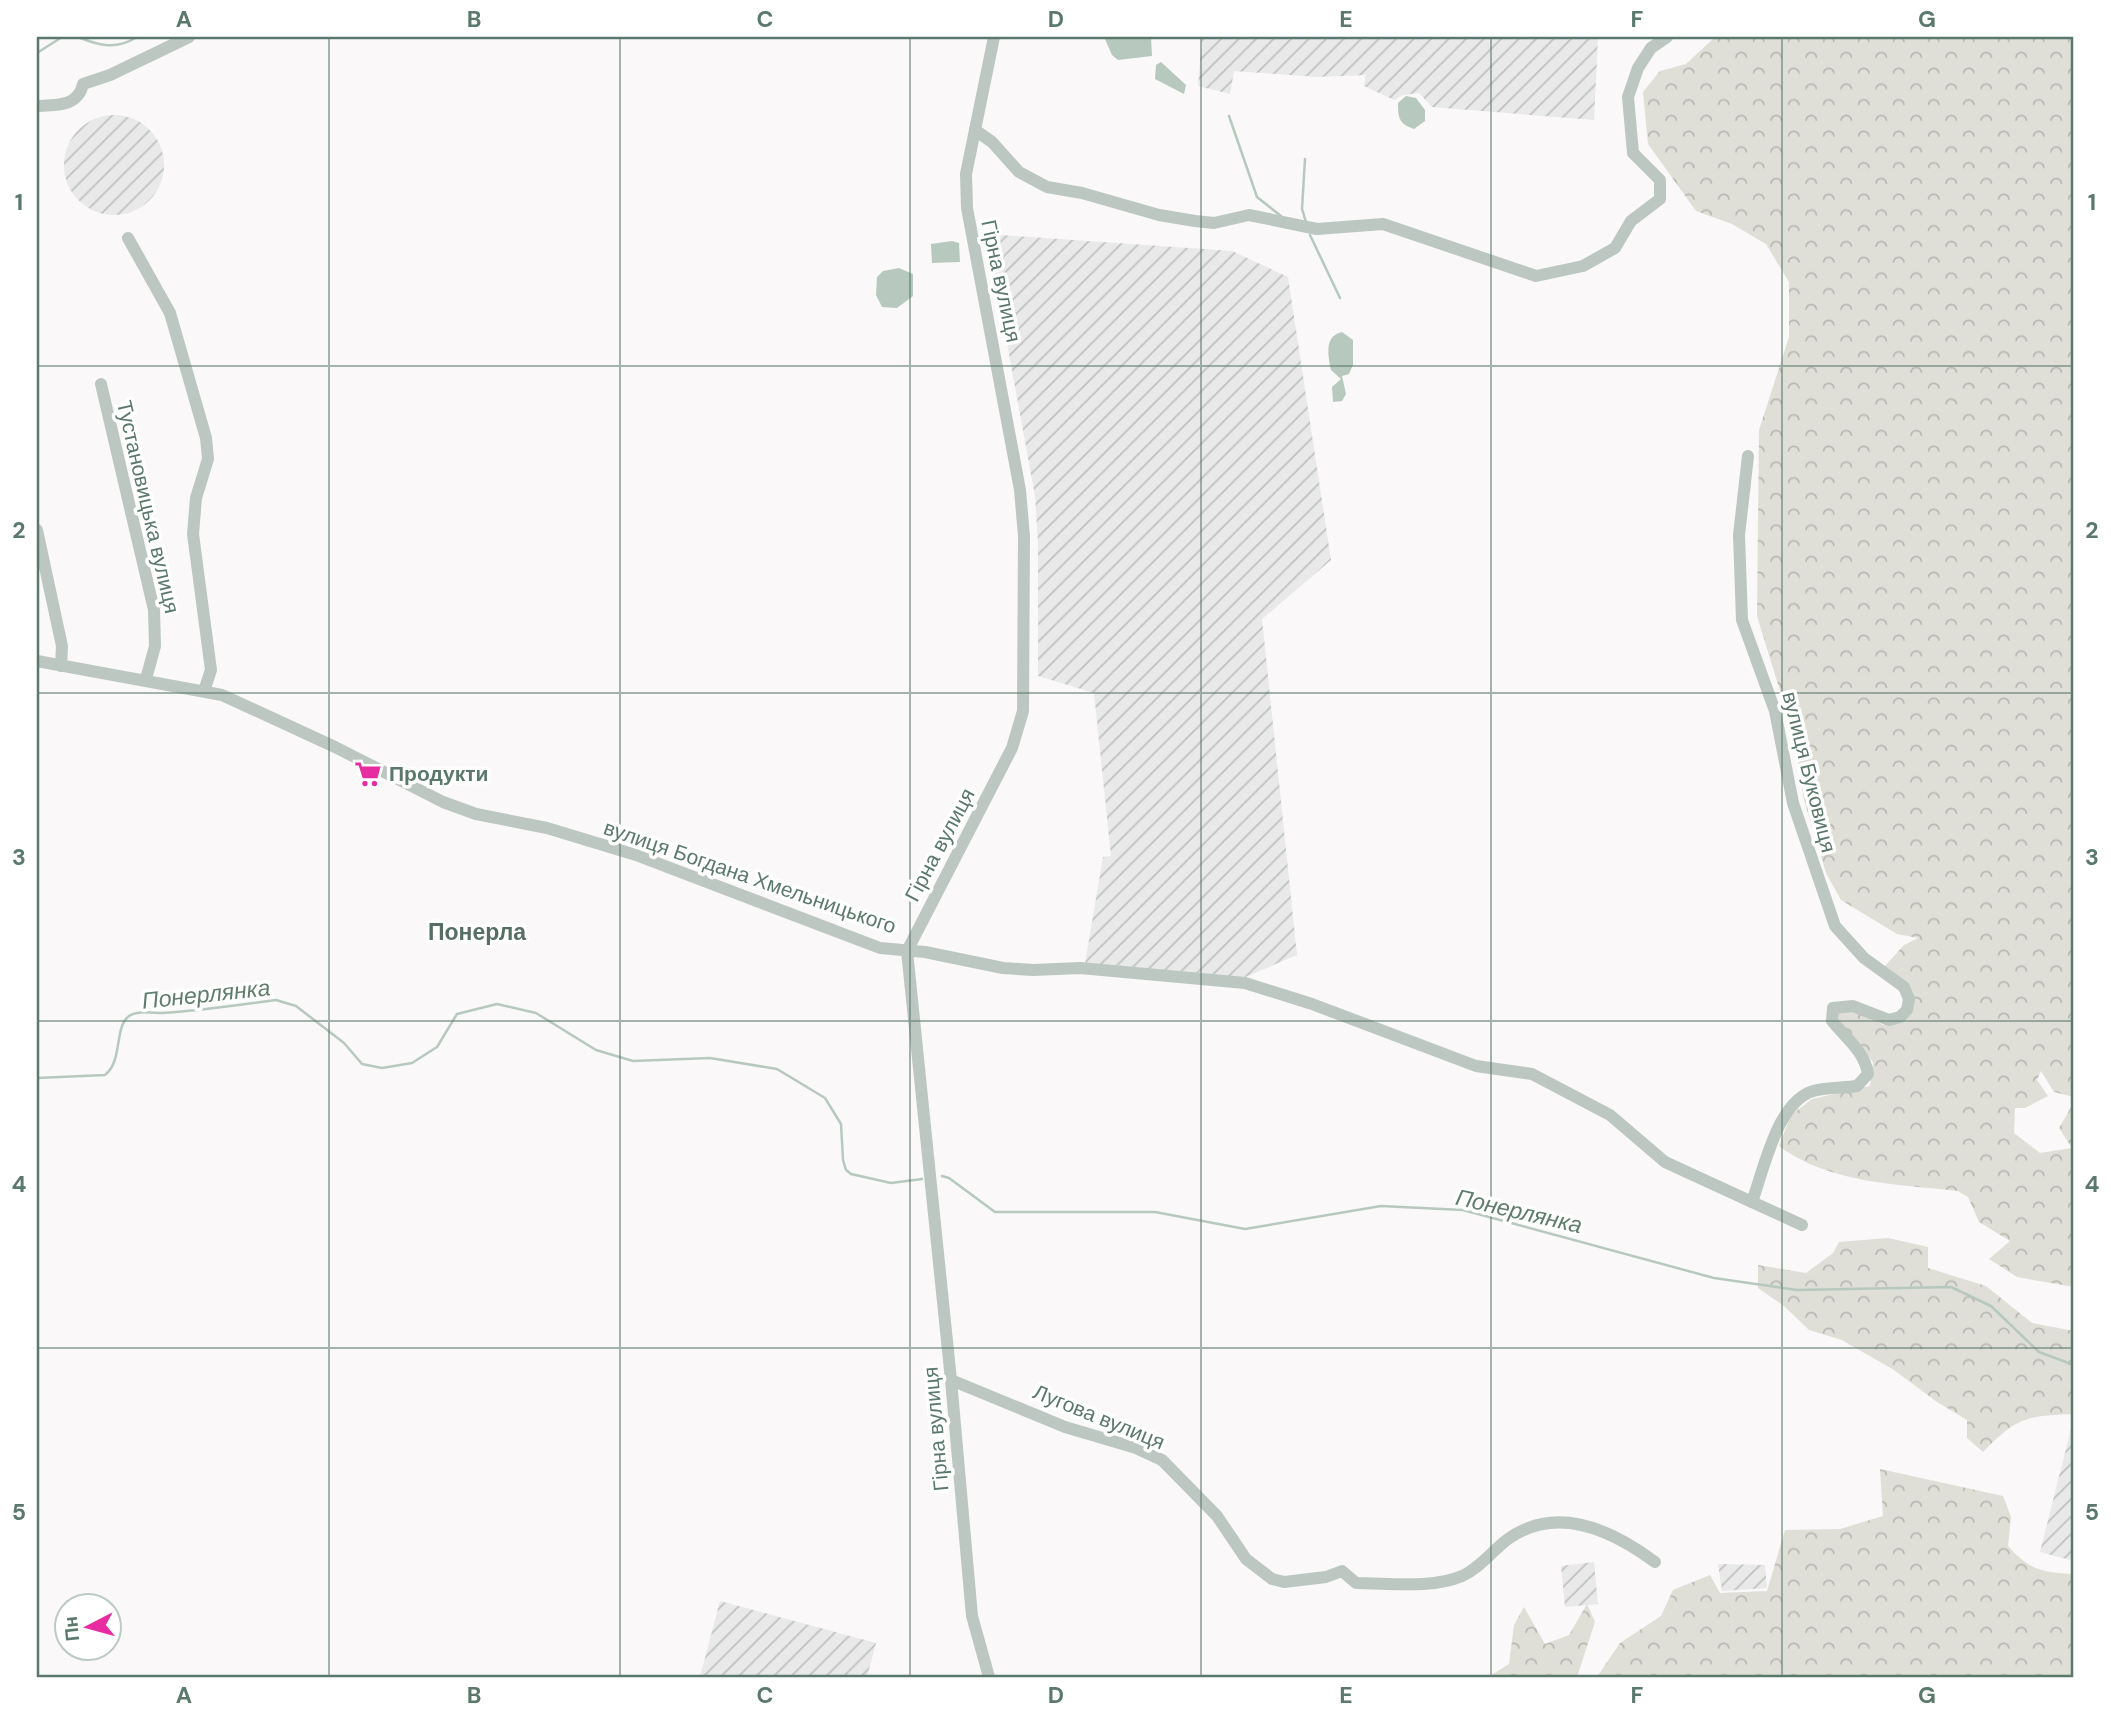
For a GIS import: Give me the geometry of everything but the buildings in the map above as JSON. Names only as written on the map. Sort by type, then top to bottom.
[{"type":"street","points":[[37,106],[68,104],[79,96],[83,84],[110,75],[189,37]]},
{"type":"street","name":"Гірна вулиця","points":[[989,1677],[972,1616],[907,951],[1012,748],[1023,711],[1024,536],[1020,490],[967,208],[966,174],[994,37]]},
{"type":"street","points":[[975,131],[1035,183],[1159,215],[1214,223],[1249,215],[1317,229],[1383,224],[1536,276],[1559,274],[1583,266],[1615,248],[1631,221],[1660,199],[1660,180],[1633,153],[1628,97],[1651,48],[1667,37]]},
{"type":"street","points":[[128,238],[170,313],[208,449],[196,498],[193,534],[211,670],[204,691]]},
{"type":"street","name":"Тустановицька вулиця","points":[[101,384],[154,610],[155,646],[146,679]]},
{"type":"street","name":"вулиця Буковиця","points":[[1748,456],[1739,535],[1742,620],[1775,712],[1793,803],[1835,926],[1864,958],[1903,987],[1909,999],[1907,1010],[1900,1017],[1889,1020],[1853,1006],[1833,1008],[1832,1021],[1857,1049],[1868,1074],[1857,1086],[1814,1091],[1797,1099],[1784,1114],[1752,1202]]},
{"type":"street","points":[[37,530],[62,646],[61,666]]},
{"type":"street","name":"вулиця Богдана Хмельницького","points":[[37,661],[222,695],[335,747],[443,802],[475,814],[547,828],[636,855],[880,947],[1003,968],[1080,968],[1245,983],[1312,1004],[1476,1066],[1532,1074],[1610,1115],[1665,1162],[1752,1202],[1755,1206],[1802,1225]]},
{"type":"street","name":"Лугова вулиця","points":[[951,1380],[1065,1427],[1136,1448],[1162,1461],[1217,1516],[1246,1559],[1272,1579],[1284,1582],[1326,1577],[1342,1571],[1356,1583],[1446,1581],[1474,1569],[1511,1537],[1530,1527],[1560,1522],[1592,1527],[1614,1535],[1655,1562]]},
{"type":"shaded area","points":[[1104,37],[1151,37],[1152,56],[1118,60],[1112,55]]},
{"type":"shaded area","points":[[1202,37],[1598,38],[1594,120],[1432,107],[1419,93],[1403,95],[1394,100],[1364,86],[1366,75],[1317,77],[1234,71],[1230,94],[1198,86]]},
{"type":"shaded area","points":[[1161,62],[1186,85],[1184,94],[1155,79],[1156,65]]},
{"type":"shaded area","points":[[1406,96],[1416,98],[1425,110],[1425,121],[1414,129],[1402,123],[1399,116],[1398,103]]},
{"type":"shaded area","points":[[114,115],[133,119],[149,130],[160,146],[164,165],[160,184],[149,200],[133,211],[114,215],[95,211],[79,200],[68,184],[64,165],[68,146],[79,130],[95,119]]},
{"type":"shaded area","points":[[987,234],[1232,251],[1288,277],[1331,560],[1262,619],[1297,955],[1241,979],[1085,964],[1103,857],[1111,856],[1094,693],[1038,676],[1038,543],[1035,496]]},
{"type":"shaded area","points":[[952,241],[959,243],[960,262],[932,263],[931,244]]},
{"type":"shaded area","points":[[899,268],[913,274],[913,296],[897,308],[882,307],[876,295],[877,277],[883,271]]},
{"type":"shaded area","points":[[1342,332],[1353,340],[1353,365],[1349,374],[1342,376],[1346,394],[1342,401],[1333,402],[1332,387],[1341,379],[1331,370],[1329,347],[1332,338]]},
{"type":"shaded area","points":[[2074,1421],[2074,1561],[2040,1552]]},
{"type":"shaded area","points":[[1594,1562],[1598,1604],[1565,1607],[1561,1566]]},
{"type":"shaded area","points":[[1718,1564],[1765,1565],[1767,1588],[1722,1591]]},
{"type":"shaded area","points":[[720,1601],[876,1643],[867,1677],[700,1677]]},
{"type":"green space","points":[[1715,37],[2074,37],[2074,1097],[2054,1092],[2041,1071],[2037,1080],[2048,1096],[2025,1108],[2015,1108],[2014,1133],[2040,1153],[2072,1148],[2059,1128],[2074,1102],[2074,1287],[2017,1277],[1989,1259],[2010,1241],[1979,1222],[1968,1197],[1958,1191],[1888,1184],[1842,1175],[1799,1159],[1779,1146],[1791,1115],[1812,1099],[1870,1086],[1873,1062],[1838,1023],[1836,1015],[1842,1008],[1855,1010],[1883,1025],[1904,1020],[1911,1006],[1884,967],[1904,945],[1918,938],[1897,934],[1841,900],[1826,873],[1804,800],[1795,740],[1757,616],[1759,430],[1789,337],[1789,282],[1766,244],[1732,224],[1696,211],[1648,144],[1643,92],[1660,71],[1686,64]]},
{"type":"green space","points":[[1888,1238],[1928,1247],[1928,1268],[1986,1286],[2032,1323],[2074,1331],[2074,1414],[2023,1421],[2014,1425],[1983,1452],[1967,1438],[1967,1420],[1937,1402],[1894,1370],[1842,1340],[1809,1330],[1784,1306],[1758,1288],[1758,1265],[1806,1273],[1833,1253],[1839,1242]]},
{"type":"green space","points":[[1880,1469],[2003,1496],[2011,1517],[2008,1546],[2037,1569],[2074,1574],[2074,1677],[1597,1677],[1620,1643],[1661,1616],[1673,1590],[1710,1575],[1720,1593],[1767,1591],[1785,1530],[1840,1529],[1883,1516]]},
{"type":"green space","points":[[1587,1604],[1595,1622],[1577,1677],[1488,1677],[1509,1664],[1514,1625],[1524,1607],[1545,1644],[1569,1635]]},
{"type":"waterway","points":[[37,53],[62,37]]},
{"type":"waterway","points":[[78,37],[108,45],[122,44],[137,37]]},
{"type":"waterway","points":[[1229,116],[1257,197],[1281,216]]},
{"type":"waterway","points":[[1305,159],[1302,209],[1306,222]]},
{"type":"waterway","points":[[1310,235],[1340,298]]},
{"type":"waterway","name":"Понерлянка","points":[[37,1078],[105,1075],[114,1061],[124,1021],[137,1013],[190,1011],[276,1000],[296,1006],[344,1043],[362,1064],[382,1068],[412,1063],[437,1047],[457,1014],[497,1004],[536,1013],[596,1050],[633,1061],[710,1058],[777,1069],[825,1098],[841,1124],[843,1160],[846,1170],[851,1174],[891,1183],[922,1179]]},
{"type":"waterway","name":"Понерлянка","points":[[942,1176],[949,1178],[995,1212],[1155,1212],[1245,1229],[1381,1206],[1463,1210],[1714,1278],[1797,1290],[1951,1287],[1991,1306],[2039,1352],[2074,1365]]},
{"type":"place","name":"Продукти","points":[[368,774]]},
{"type":"district","name":"Понерла","points":[[477,932]]}]
